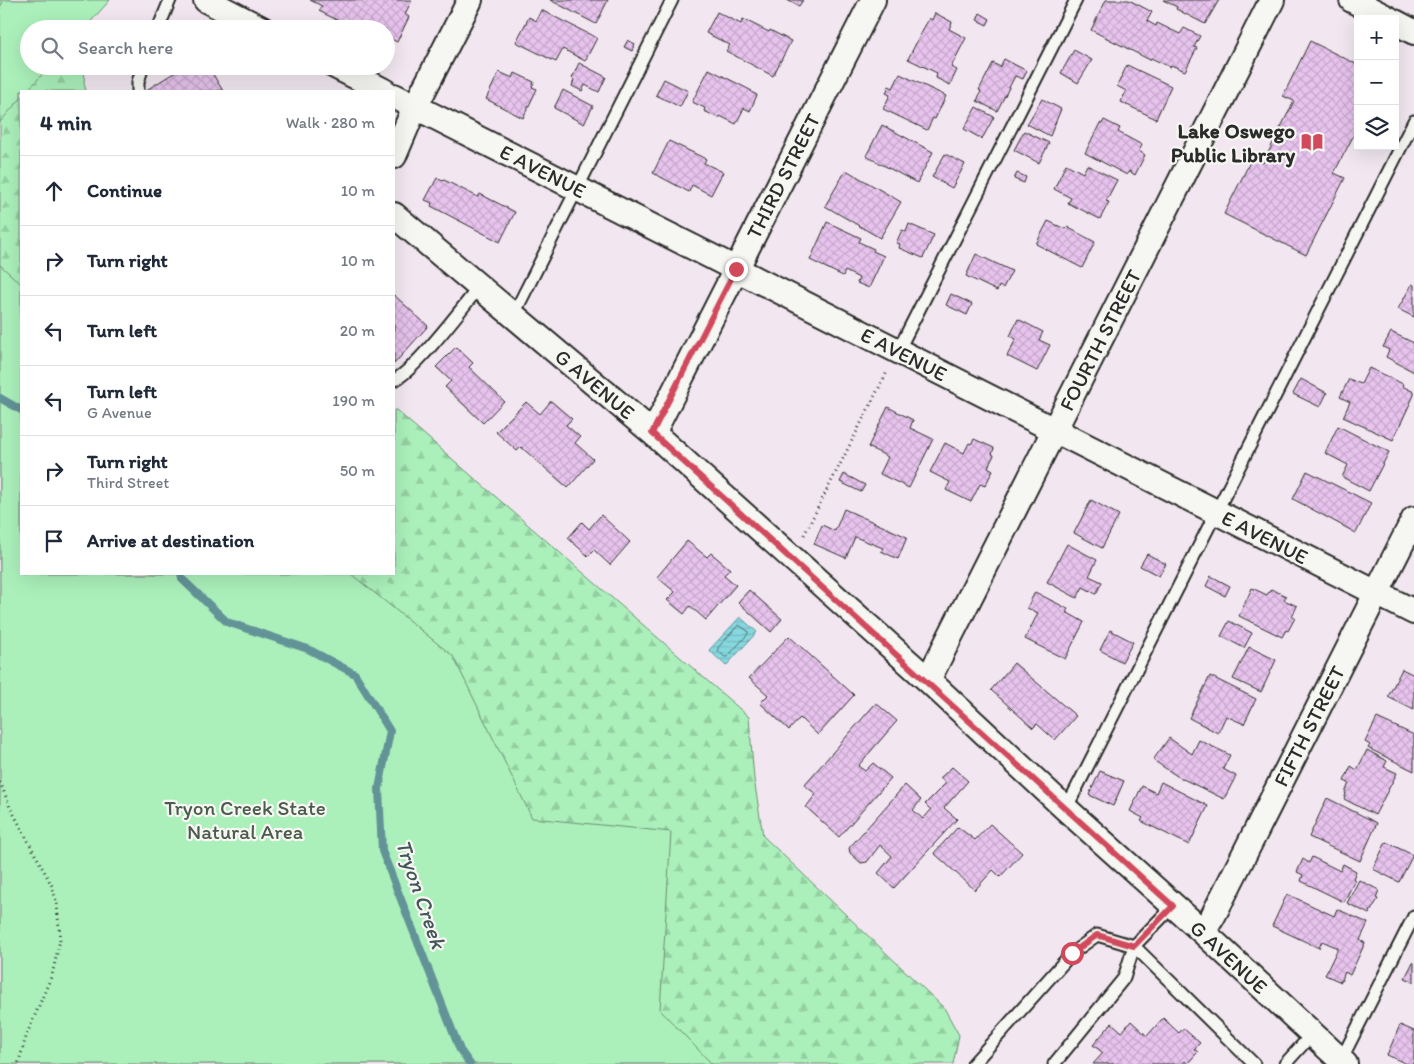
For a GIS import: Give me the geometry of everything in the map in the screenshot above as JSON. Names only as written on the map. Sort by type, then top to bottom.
[{"type":"street","points":[[206,0],[245,20]]},
{"type":"street","points":[[395,154],[416,107],[470,0]]},
{"type":"street","name":"THIRD STREET","points":[[652,433],[873,0]]},
{"type":"street","name":"FOURTH STREET","points":[[928,680],[1272,0]]},
{"type":"street","points":[[1352,0],[1381,15]]},
{"type":"street","points":[[1399,24],[1414,32]]},
{"type":"street","points":[[353,75],[382,90]]},
{"type":"street","name":"E AVENUE","points":[[395,96],[1414,612]]},
{"type":"street","name":"G AVENUE","points":[[395,216],[652,433],[928,680],[1343,1062]]},
{"type":"street","name":"FIFTH STREET","points":[[1203,932],[1213,916],[1414,519]]},
{"type":"lane","points":[[162,20],[170,0]]},
{"type":"lane","points":[[513,316],[672,0]]},
{"type":"lane","points":[[898,351],[1076,0]]},
{"type":"lane","points":[[138,90],[140,75]]},
{"type":"lane","points":[[1066,809],[1414,122]]},
{"type":"lane","points":[[395,380],[414,365],[479,287]]},
{"type":"lane","points":[[1054,1064],[1124,978],[1134,946],[1173,906]]},
{"type":"lane","points":[[1343,1062],[1414,916]]},
{"type":"lane","points":[[973,1064],[1072,953],[1097,935],[1134,946],[1254,1064]]},
{"type":"lane","points":[[1284,1064],[1313,1034]]},
{"type":"path","points":[[792,559],[898,351]]},
{"type":"path","points":[[0,782],[10,807],[52,886],[57,904],[60,940],[52,975],[27,1034],[18,1064]]},
{"type":"green space","name":"Tryon Creek State Natural Area","points":[[0,0],[91,0],[89,20],[20,20],[20,75],[84,75],[86,90],[20,90],[20,575],[395,575],[396,410],[749,717],[754,779],[763,836],[944,1008],[959,1035],[953,1064],[0,1064]]},
{"type":"green space","points":[[4,0],[110,0],[92,20],[20,20],[20,75],[42,75],[28,90],[20,90],[20,99],[0,122],[0,7]]},
{"type":"green space","name":"Tryon Creek State Natural Area","points":[[0,265],[20,283],[20,575],[352,575],[453,656],[532,818],[671,832],[660,1010],[712,1064],[0,1064]]},
{"type":"water","points":[[740,617],[757,632],[726,666],[709,650]]},
{"type":"building","points":[[310,0],[412,0],[405,14],[409,17],[397,42],[395,41],[395,20],[337,20],[319,11],[322,6]]},
{"type":"building","points":[[550,0],[608,0],[596,24]]},
{"type":"building","points":[[787,0],[803,0],[799,6]]},
{"type":"building","points":[[1106,0],[1129,0],[1152,12],[1147,21],[1156,26],[1157,23],[1180,34],[1184,28],[1200,36],[1194,47],[1197,48],[1185,71],[1171,65],[1170,67],[1151,58],[1150,60],[1091,30]]},
{"type":"building","points":[[1163,0],[1219,0],[1205,24]]},
{"type":"building","points":[[541,10],[597,38],[585,61],[563,49],[556,62],[516,42],[529,17],[536,21]]},
{"type":"building","points":[[717,12],[741,24],[743,19],[791,41],[773,76],[726,51],[730,45],[706,33]]},
{"type":"building","points":[[935,13],[952,22],[949,29],[966,38],[951,67],[957,70],[950,85],[936,78],[937,73],[908,59],[929,18],[932,20]]},
{"type":"building","points":[[980,13],[990,19],[987,25],[977,20]]},
{"type":"building","points":[[628,40],[635,44],[632,51],[624,47]]},
{"type":"building","name":"Lake Oswego Public Library","points":[[1310,41],[1354,63],[1354,135],[1334,173],[1345,178],[1306,255],[1224,214],[1252,158],[1263,163],[1294,101],[1283,96]]},
{"type":"building","points":[[1074,50],[1092,60],[1078,83],[1061,73]]},
{"type":"building","points":[[1004,59],[1027,71],[1023,79],[1015,76],[997,111],[977,101],[981,91],[979,90],[993,63],[1000,67]]},
{"type":"building","points":[[579,63],[606,77],[599,92],[585,85],[582,91],[572,86],[574,80],[572,78]]},
{"type":"building","points":[[1127,65],[1171,86],[1156,119],[1121,102],[1126,91],[1117,86]]},
{"type":"building","points":[[709,69],[757,95],[750,111],[744,108],[736,124],[704,111],[705,108],[692,102]]},
{"type":"building","points":[[499,72],[513,78],[515,73],[534,82],[532,87],[537,89],[523,118],[486,99]]},
{"type":"building","points":[[900,74],[946,96],[935,119],[933,118],[927,130],[883,109],[890,95],[886,93],[889,86],[893,88]]},
{"type":"building","points":[[171,75],[213,75],[222,90],[148,90]]},
{"type":"building","points":[[664,79],[688,91],[680,107],[656,95]]},
{"type":"building","points":[[563,90],[593,106],[584,124],[554,108]]},
{"type":"building","points":[[1042,99],[1061,109],[1050,136],[1027,124]]},
{"type":"building","points":[[976,107],[994,117],[982,139],[964,129]]},
{"type":"building","points":[[1104,120],[1120,128],[1118,132],[1142,145],[1139,151],[1145,155],[1135,175],[1129,171],[1127,175],[1085,153],[1100,123],[1102,124]]},
{"type":"building","points":[[882,125],[933,152],[917,183],[866,156]]},
{"type":"building","points":[[1024,131],[1049,143],[1039,163],[1014,150]]},
{"type":"building","points":[[669,141],[706,159],[704,163],[723,172],[711,195],[692,185],[689,192],[653,173]]},
{"type":"building","points":[[945,154],[965,164],[952,188],[932,177]]},
{"type":"building","points":[[1066,164],[1083,173],[1087,165],[1117,180],[1106,201],[1109,202],[1100,219],[1068,203],[1071,198],[1054,189]]},
{"type":"building","points":[[846,170],[901,202],[880,238],[825,206]]},
{"type":"building","points":[[1017,173],[1026,177],[1024,183],[1014,179]]},
{"type":"building","points":[[437,178],[478,197],[480,194],[515,212],[500,242],[431,206],[432,203],[425,200]]},
{"type":"building","points":[[1048,221],[1065,229],[1067,227],[1095,242],[1082,268],[1036,244]]},
{"type":"building","points":[[827,222],[861,238],[859,242],[884,256],[869,288],[857,283],[859,278],[845,271],[843,276],[810,260]]},
{"type":"building","points":[[909,224],[934,235],[923,258],[899,248],[900,244],[896,243],[902,230],[906,232]]},
{"type":"building","points":[[976,254],[1012,271],[1003,288],[999,286],[997,291],[966,276]]},
{"type":"building","points":[[1412,284],[1414,285],[1414,317],[1398,309]]},
{"type":"building","points":[[951,294],[972,304],[967,315],[946,305]]},
{"type":"building","points":[[395,296],[428,326],[395,363]]},
{"type":"building","points":[[1018,319],[1043,332],[1039,340],[1050,345],[1037,371],[1007,356],[1016,339],[1010,336]]},
{"type":"building","points":[[1391,332],[1414,343],[1414,372],[1386,357],[1389,350],[1383,347]]},
{"type":"building","points":[[456,347],[473,363],[469,367],[504,401],[483,423],[445,387],[451,381],[436,367]]},
{"type":"building","points":[[1369,368],[1403,384],[1402,386],[1414,392],[1393,440],[1343,417],[1350,402],[1340,397],[1349,379],[1361,384]]},
{"type":"building","points":[[1301,379],[1327,393],[1320,407],[1293,394]]},
{"type":"building","points":[[551,401],[572,419],[566,425],[580,437],[575,443],[593,459],[568,488],[521,447],[517,451],[496,432],[526,402],[540,414]]},
{"type":"building","points":[[888,407],[913,420],[910,428],[933,439],[909,488],[880,474],[888,457],[868,447]]},
{"type":"building","points":[[1338,426],[1389,452],[1369,491],[1342,477],[1348,465],[1325,453]]},
{"type":"building","points":[[974,439],[994,448],[992,454],[994,455],[988,467],[993,470],[985,486],[980,484],[971,502],[946,490],[950,482],[930,472],[945,443],[964,453],[969,443],[971,444]]},
{"type":"building","points":[[1307,471],[1371,503],[1356,533],[1293,499]]},
{"type":"building","points":[[844,474],[865,485],[861,492],[840,482]]},
{"type":"building","points":[[1091,500],[1119,515],[1102,548],[1074,533]]},
{"type":"building","points":[[844,509],[907,537],[898,559],[881,551],[883,548],[855,537],[846,558],[814,544],[822,525],[835,531]]},
{"type":"building","points":[[601,515],[630,542],[610,565],[594,550],[588,556],[568,538],[582,522],[589,529]]},
{"type":"building","points":[[687,541],[707,557],[711,553],[730,569],[724,575],[736,585],[706,620],[690,606],[684,614],[667,600],[675,592],[657,577]]},
{"type":"building","points":[[1067,544],[1097,560],[1089,576],[1102,582],[1096,594],[1083,587],[1077,598],[1047,582]]},
{"type":"building","points":[[1147,554],[1166,564],[1159,576],[1140,566]]},
{"type":"building","points":[[1211,576],[1230,586],[1225,596],[1206,586]]},
{"type":"building","points":[[1252,588],[1267,595],[1271,589],[1286,596],[1284,600],[1297,606],[1292,617],[1295,618],[1288,631],[1286,630],[1282,637],[1239,616]]},
{"type":"building","points":[[749,590],[782,619],[771,632],[738,602]]},
{"type":"building","points":[[1035,592],[1068,609],[1066,612],[1084,622],[1065,659],[1025,639],[1038,613],[1027,608]]},
{"type":"building","points":[[1229,621],[1252,633],[1244,648],[1221,636]]},
{"type":"building","points":[[1110,630],[1133,642],[1122,662],[1100,650]]},
{"type":"building","points":[[789,636],[854,695],[818,735],[800,718],[789,730],[760,703],[768,695],[749,678]]},
{"type":"building","points":[[1249,647],[1276,660],[1261,692],[1233,679]]},
{"type":"building","points":[[1014,663],[1076,716],[1055,740],[1037,724],[1033,728],[991,690]]},
{"type":"building","points":[[1402,669],[1414,675],[1414,710],[1388,697]]},
{"type":"building","points":[[1210,676],[1256,699],[1244,724],[1226,716],[1218,733],[1189,718]]},
{"type":"building","points":[[876,703],[897,721],[858,766],[865,771],[873,763],[891,778],[839,837],[806,807],[816,794],[804,785]]},
{"type":"building","points":[[1377,718],[1414,735],[1414,771],[1368,748],[1370,745],[1365,742]]},
{"type":"building","points":[[1169,738],[1192,754],[1199,740],[1230,755],[1223,769],[1236,776],[1224,799],[1177,776],[1153,760]]},
{"type":"building","points":[[1367,750],[1387,761],[1384,767],[1397,773],[1375,815],[1344,799],[1349,783],[1344,781],[1351,766],[1357,770]]},
{"type":"building","points":[[952,767],[968,781],[944,808],[957,819],[894,888],[878,873],[892,856],[880,845],[867,862],[861,863],[850,853],[849,848],[905,785],[921,800],[913,810],[923,819],[931,810],[925,804],[946,783],[940,778]]},
{"type":"building","points":[[1100,771],[1124,781],[1113,806],[1089,795]]},
{"type":"building","points":[[1161,782],[1208,806],[1189,845],[1141,821],[1143,818],[1130,811],[1142,786],[1156,793]]},
{"type":"building","points":[[1327,798],[1377,823],[1360,861],[1309,837]]},
{"type":"building","points":[[990,824],[1022,853],[1000,877],[993,870],[975,890],[934,853],[958,827],[975,840]]},
{"type":"building","points":[[1386,842],[1413,855],[1399,882],[1373,869]]},
{"type":"building","points":[[1312,857],[1340,871],[1343,864],[1356,871],[1353,879],[1355,880],[1344,902],[1301,881],[1303,875],[1297,872],[1303,859],[1309,863]]},
{"type":"building","points":[[1359,880],[1379,890],[1376,898],[1378,899],[1369,914],[1347,903]]},
{"type":"building","points":[[1287,894],[1334,916],[1337,909],[1368,923],[1360,940],[1365,943],[1350,975],[1345,972],[1341,982],[1325,975],[1338,948],[1322,941],[1319,948],[1272,926]]},
{"type":"building","points":[[1414,963],[1414,982],[1405,978]]},
{"type":"building","points":[[1163,1018],[1179,1033],[1183,1028],[1200,1043],[1194,1049],[1198,1052],[1187,1064],[1185,1061],[1183,1064],[1093,1064],[1103,1053],[1093,1045],[1112,1023],[1122,1032],[1131,1021],[1147,1036]]},
{"type":"building","points":[[1400,1025],[1414,1031],[1414,1064],[1407,1064],[1387,1055]]},
{"type":"waterway","name":"Tryon Creek","points":[[0,398],[20,409]]},
{"type":"waterway","name":"Tryon Creek","points":[[181,575],[182,579],[227,622],[308,649],[355,674],[390,731],[379,789],[382,851],[460,1050],[470,1064]]},
{"type":"place","name":"Lake Oswego Public Library","points":[[1312,142]]},
{"type":"route","points":[[736,269],[652,433],[928,680],[1173,906],[1134,946],[1097,935],[1072,953]]}]
